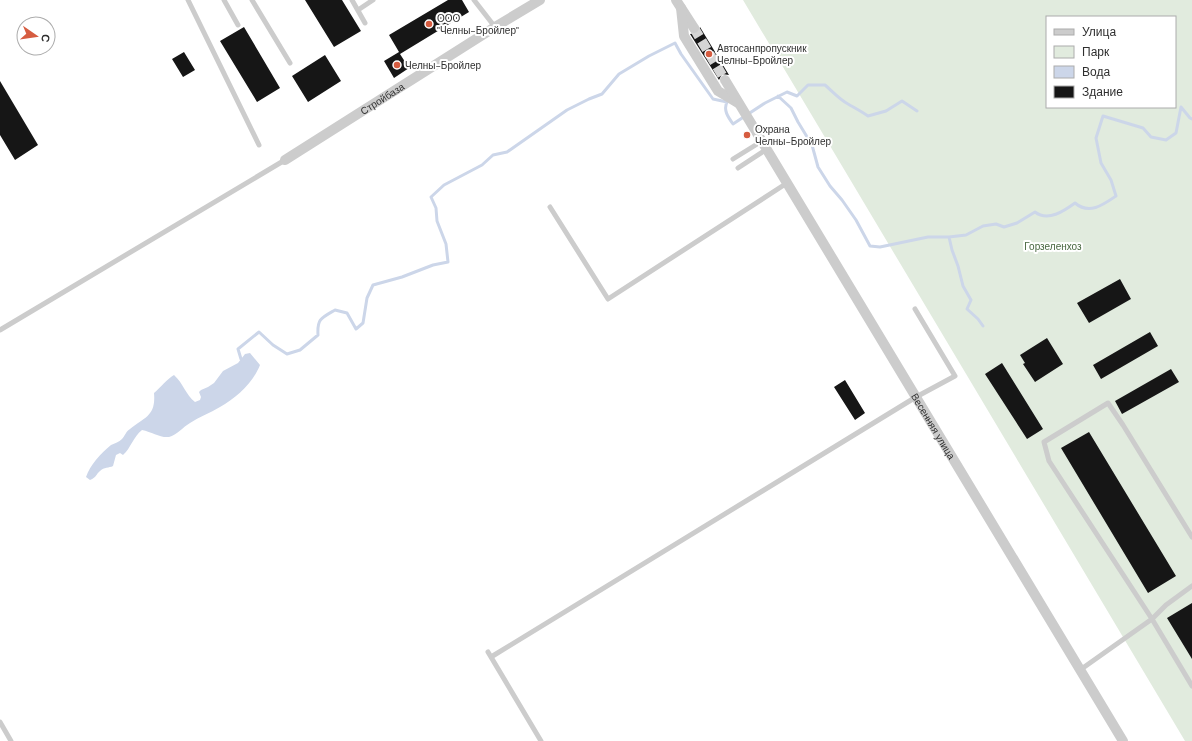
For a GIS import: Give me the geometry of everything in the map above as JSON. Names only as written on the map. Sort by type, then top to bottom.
[{"type":"street","name":"Стройбаза","points":[[284,160],[540,0]]},
{"type":"street","points":[[679,4],[692,25]]},
{"type":"street","points":[[679,4],[684,36],[718,91],[742,108]]},
{"type":"street","name":"Весенняя улица","points":[[725,80],[1123,741]]},
{"type":"lane","points":[[188,0],[259,145]]},
{"type":"lane","points":[[224,0],[238,25]]},
{"type":"lane","points":[[252,0],[290,63]]},
{"type":"lane","points":[[352,0],[365,23]]},
{"type":"lane","points":[[358,10],[373,0]]},
{"type":"lane","points":[[474,0],[495,27]]},
{"type":"lane","points":[[733,159],[764,145]]},
{"type":"lane","points":[[738,168],[764,145]]},
{"type":"lane","points":[[0,330],[284,160]]},
{"type":"lane","points":[[550,207],[608,299],[787,183]]},
{"type":"lane","points":[[491,657],[916,397],[955,376],[915,309]]},
{"type":"lane","points":[[1192,537],[1123,424],[1108,403],[1044,442],[1050,461],[1152,619],[1192,686]]},
{"type":"lane","points":[[1080,670],[1152,619],[1166,605],[1192,586]]},
{"type":"lane","points":[[488,652],[541,741]]},
{"type":"lane","points":[[0,722],[11,741]]},
{"type":"green space","name":"Горзеленхоз","points":[[743,0],[1192,0],[1192,741],[1185,741]]},
{"type":"water","points":[[250,353],[260,365],[253,378],[232,399],[193,421],[175,435],[162,437],[142,430],[123,455],[120,453],[116,455],[113,466],[105,468],[90,480],[86,477],[93,464],[103,452],[111,445],[121,440],[129,430],[148,415],[153,407],[154,393],[172,376],[174,375],[177,378],[195,402],[200,400],[201,397],[199,392],[201,390],[214,383],[223,371],[238,363],[245,354]]},
{"type":"building","points":[[305,0],[342,0],[361,31],[334,47]]},
{"type":"building","name":"ООО \"Челны-Бройлер\"","points":[[448,0],[462,0],[469,12],[400,54],[409,68],[394,78],[384,61],[399,52],[389,35]]},
{"type":"building","points":[[244,27],[280,88],[257,102],[220,41]]},
{"type":"building","name":"Автосанпропускник Челны-Бройлер","points":[[700,27],[729,75],[722,74],[719,80],[690,34],[698,33]]},
{"type":"building","points":[[184,52],[195,70],[183,77],[172,59]]},
{"type":"building","points":[[325,55],[341,81],[308,102],[292,76]]},
{"type":"building","points":[[0,81],[38,145],[15,160],[0,135]]},
{"type":"building","points":[[1120,279],[1131,299],[1089,323],[1077,303]]},
{"type":"building","points":[[1150,332],[1158,346],[1101,379],[1093,365]]},
{"type":"building","points":[[1047,338],[1063,364],[1035,382],[1023,364],[1025,363],[1020,355]]},
{"type":"building","points":[[1002,363],[1043,429],[1027,439],[985,374]]},
{"type":"building","points":[[1171,369],[1179,382],[1122,414],[1115,401]]},
{"type":"building","points":[[845,380],[865,413],[855,420],[834,387]]},
{"type":"building","points":[[1089,432],[1176,576],[1148,593],[1061,448]]},
{"type":"building","points":[[1192,603],[1192,659],[1167,618]]},
{"type":"waterway","points":[[241,359],[238,349],[259,332],[273,345],[287,354],[300,350],[318,335],[319,322],[326,315],[335,310],[347,313],[356,329],[363,323],[367,298],[373,285],[402,277],[433,265],[448,262],[446,244],[437,221],[436,208],[431,197],[444,185],[482,165],[493,155],[507,152],[567,110],[602,94],[619,74],[649,56],[675,43],[681,54],[713,99],[727,102],[726,111],[733,124],[765,103],[787,92],[797,96],[808,85],[825,85],[842,100],[868,116],[886,111],[902,101],[917,111]]},
{"type":"waterway","points":[[778,96],[791,108],[812,145],[818,167],[830,186],[856,220],[870,246],[880,247],[928,237],[966,235],[983,226],[996,224],[1004,227],[1017,223],[1035,212],[1045,216],[1056,214],[1075,203],[1080,207],[1085,208],[1096,207],[1106,203],[1116,196],[1111,180],[1101,163],[1096,138],[1103,116],[1143,128],[1151,137],[1166,140],[1176,133],[1181,107],[1192,119]]},
{"type":"waterway","points":[[949,237],[963,286],[971,300],[967,309],[983,326]]},
{"type":"tunnel","points":[[694,28],[725,80]]},
{"type":"place","name":"ООО \"Челны-Бройлер\"","points":[[429,24]]},
{"type":"place","name":"Автосанпропускник Челны-Бройлер","points":[[709,54]]},
{"type":"place","name":"Челны-Бройлер","points":[[397,65]]},
{"type":"place","name":"Охрана Челны-Бройлер","points":[[747,135]]}]
